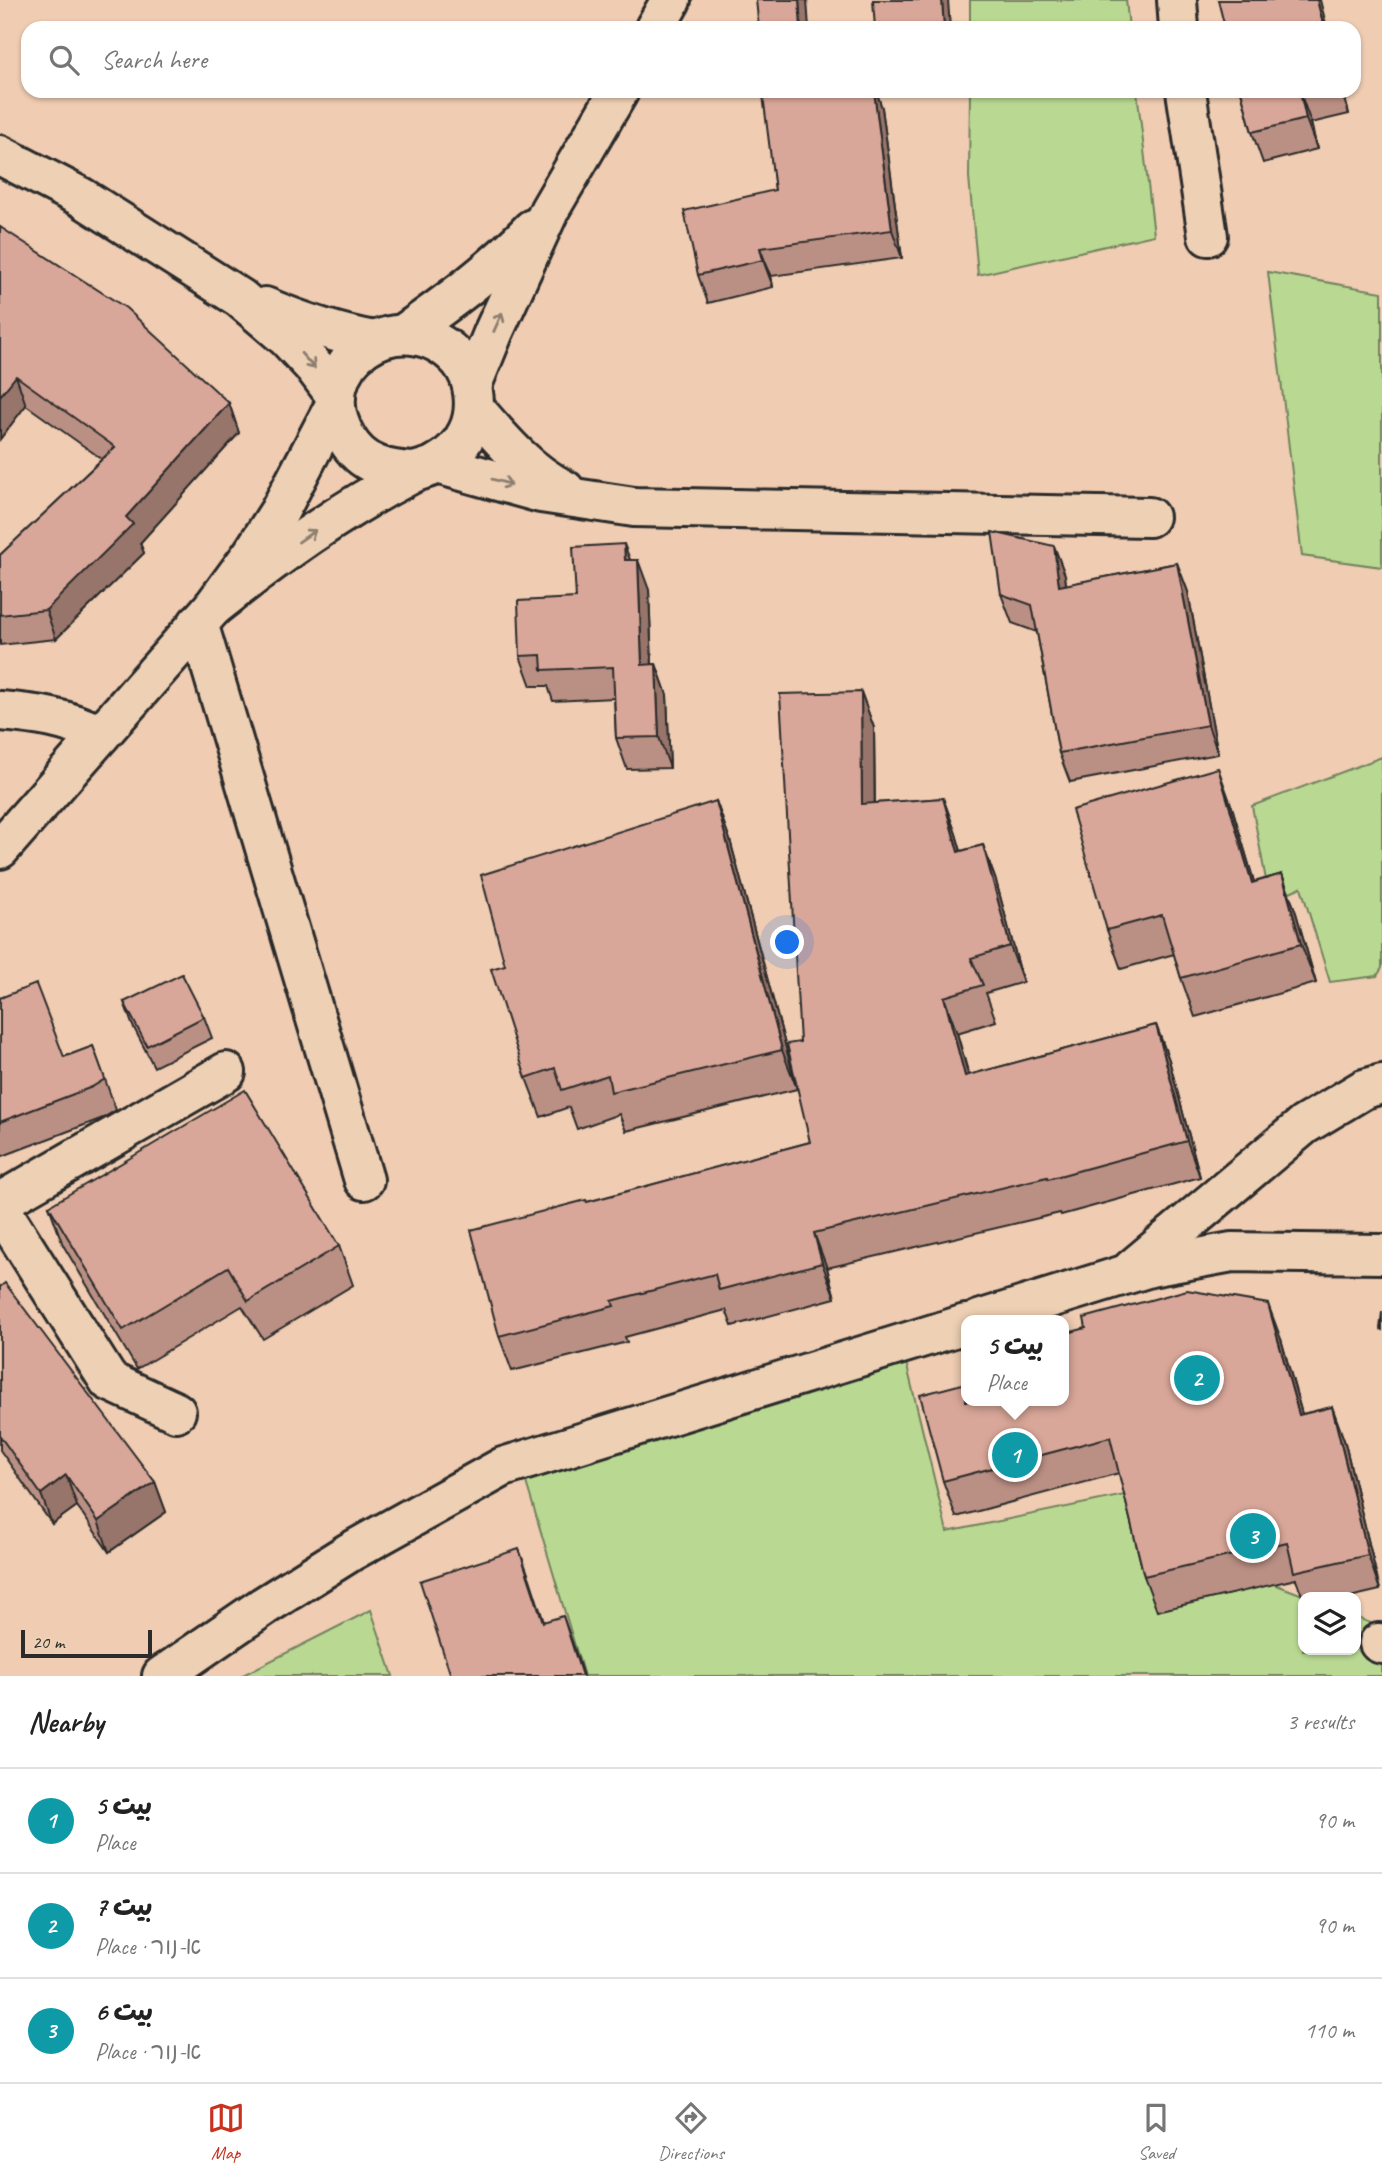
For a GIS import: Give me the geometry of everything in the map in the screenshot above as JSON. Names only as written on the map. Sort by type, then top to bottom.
[{"type":"street","points":[[659,21],[671,0]]},
{"type":"street","points":[[1177,0],[1178,21]]},
{"type":"street","points":[[206,615],[274,559],[344,510],[455,450],[468,431],[473,397],[494,331],[550,209],[615,98]]},
{"type":"street","points":[[1187,98],[1208,236]]},
{"type":"street","points":[[0,155],[81,197],[240,298],[287,338],[315,368],[335,400],[340,428],[352,448],[369,463],[391,471],[425,468],[541,493],[634,508],[1149,517]]},
{"type":"street","points":[[0,849],[206,615],[252,554],[279,512],[335,400],[340,379],[359,350],[389,337],[462,293],[515,247],[550,209]]},
{"type":"street","points":[[240,298],[343,335],[428,337],[447,348],[463,365],[473,397],[505,444],[536,472],[589,502]]},
{"type":"street","points":[[206,615],[364,1180]]},
{"type":"street","points":[[0,711],[44,714],[78,723],[100,735]]},
{"type":"street","points":[[176,1412],[109,1381],[0,1205],[226,1072]]},
{"type":"street","points":[[1126,1275],[1304,1125],[1364,1089],[1382,1084]]},
{"type":"street","points":[[995,1315],[1150,1267],[1232,1252],[1382,1254]]},
{"type":"street","points":[[162,1676],[264,1605],[350,1552],[503,1466],[961,1326]]},
{"type":"green space","points":[[970,0],[1126,0],[1128,21],[970,21]]},
{"type":"green space","points":[[970,98],[1138,98],[1154,235],[978,275],[969,177]]},
{"type":"green space","points":[[1268,272],[1382,292],[1382,567],[1302,556]]},
{"type":"green space","points":[[1382,757],[1382,968],[1377,976],[1330,982],[1301,887],[1270,901],[1252,806]]},
{"type":"green space","points":[[905,1358],[947,1532],[1129,1494],[1274,1584],[1298,1593],[1298,1655],[1361,1655],[1361,1619],[1382,1628],[1382,1676],[584,1676],[526,1482]]},
{"type":"green space","points":[[371,1610],[393,1676],[241,1676]]},
{"type":"building","points":[[756,0],[799,0],[800,21],[758,21]]},
{"type":"building","points":[[873,0],[942,0],[944,21],[874,21]]},
{"type":"building","points":[[1218,0],[1317,0],[1322,21],[1223,21]]},
{"type":"building","points":[[763,98],[875,98],[892,230],[760,248],[763,260],[698,275],[684,211],[775,190]]},
{"type":"building","points":[[1243,98],[1301,98],[1306,119],[1252,132]]},
{"type":"building","points":[[0,227],[126,308],[229,403],[126,517],[133,524],[46,610],[0,615],[0,555],[115,447],[16,376],[0,396]]},
{"type":"building","points":[[992,532],[1054,546],[1059,586],[1177,563],[1208,725],[1059,753],[1032,605],[1001,594]]},
{"type":"building","points":[[624,544],[625,560],[638,560],[642,665],[656,664],[659,737],[616,738],[613,667],[542,670],[541,655],[520,656],[518,601],[576,598],[573,547]]},
{"type":"building","points":[[861,692],[862,804],[943,798],[958,852],[983,845],[1010,946],[971,958],[983,985],[944,997],[965,1076],[1156,1025],[1187,1141],[1048,1179],[1047,1177],[814,1233],[822,1263],[719,1290],[715,1274],[612,1301],[614,1306],[499,1336],[471,1230],[810,1142],[787,1044],[800,1042],[780,694]]},
{"type":"building","points":[[1218,768],[1252,883],[1282,874],[1301,944],[1181,978],[1162,915],[1107,930],[1072,810]]},
{"type":"building","points":[[716,801],[782,1050],[611,1092],[608,1075],[562,1090],[555,1068],[526,1078],[491,969],[505,965],[481,875]]},
{"type":"building","points":[[182,974],[204,1017],[147,1046],[124,1002]]},
{"type":"building","points":[[36,984],[64,1057],[93,1046],[105,1079],[92,1087],[0,1122],[0,998]]},
{"type":"building","points":[[245,1090],[339,1246],[248,1301],[228,1267],[123,1330],[49,1206]]},
{"type":"building","points":[[5,1283],[155,1482],[98,1521],[66,1475],[41,1494],[0,1436],[0,1287]]},
{"type":"building","points":[[1187,1290],[1268,1304],[1299,1415],[1332,1407],[1368,1555],[1294,1572],[1287,1542],[1144,1576],[1110,1437],[943,1481],[920,1395],[961,1384],[961,1406],[1069,1406],[1069,1333],[1086,1328],[1084,1318]]},
{"type":"building","points":[[519,1549],[543,1622],[563,1616],[582,1676],[451,1676],[420,1581]]},
{"type":"place","name":"بيت 7","points":[[1197,1378]]},
{"type":"place","name":"بيت 5","points":[[1015,1455]]},
{"type":"place","name":"بيت 6","points":[[1253,1536]]}]
